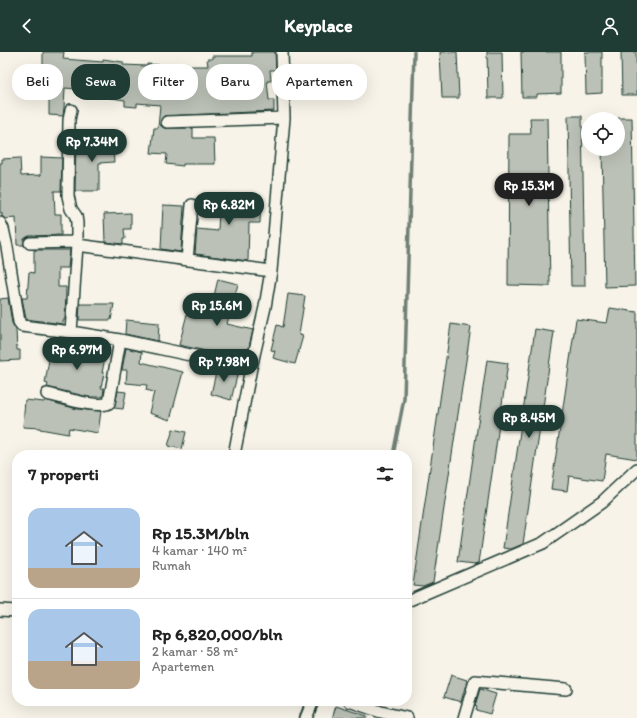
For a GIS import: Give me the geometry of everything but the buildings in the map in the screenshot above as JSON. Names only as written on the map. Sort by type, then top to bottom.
[{"type":"street","points":[[235,450],[265,307],[271,271],[284,118],[282,52]]},
{"type":"street","points":[[71,110],[68,196],[71,209],[76,216],[77,223],[71,332]]},
{"type":"street","points":[[167,122],[284,118]]},
{"type":"street","points":[[186,260],[192,204]]},
{"type":"street","points":[[0,223],[7,247],[19,322],[22,326],[120,340],[251,368]]},
{"type":"street","points":[[30,243],[77,243],[186,260],[271,271]]},
{"type":"street","points":[[47,394],[85,403],[103,405],[109,403],[120,340]]},
{"type":"street","points":[[412,599],[543,543],[602,502],[637,469]]},
{"type":"street","points":[[0,610],[12,611]]},
{"type":"street","points":[[464,718],[475,681],[566,689]]},
{"type":"street","points":[[306,718],[311,706]]},
{"type":"street","points":[[361,706],[385,716],[407,718]]},
{"type":"waterway","points":[[394,450],[404,399],[414,52]]},
{"type":"waterway","points":[[300,718],[304,706]]}]
